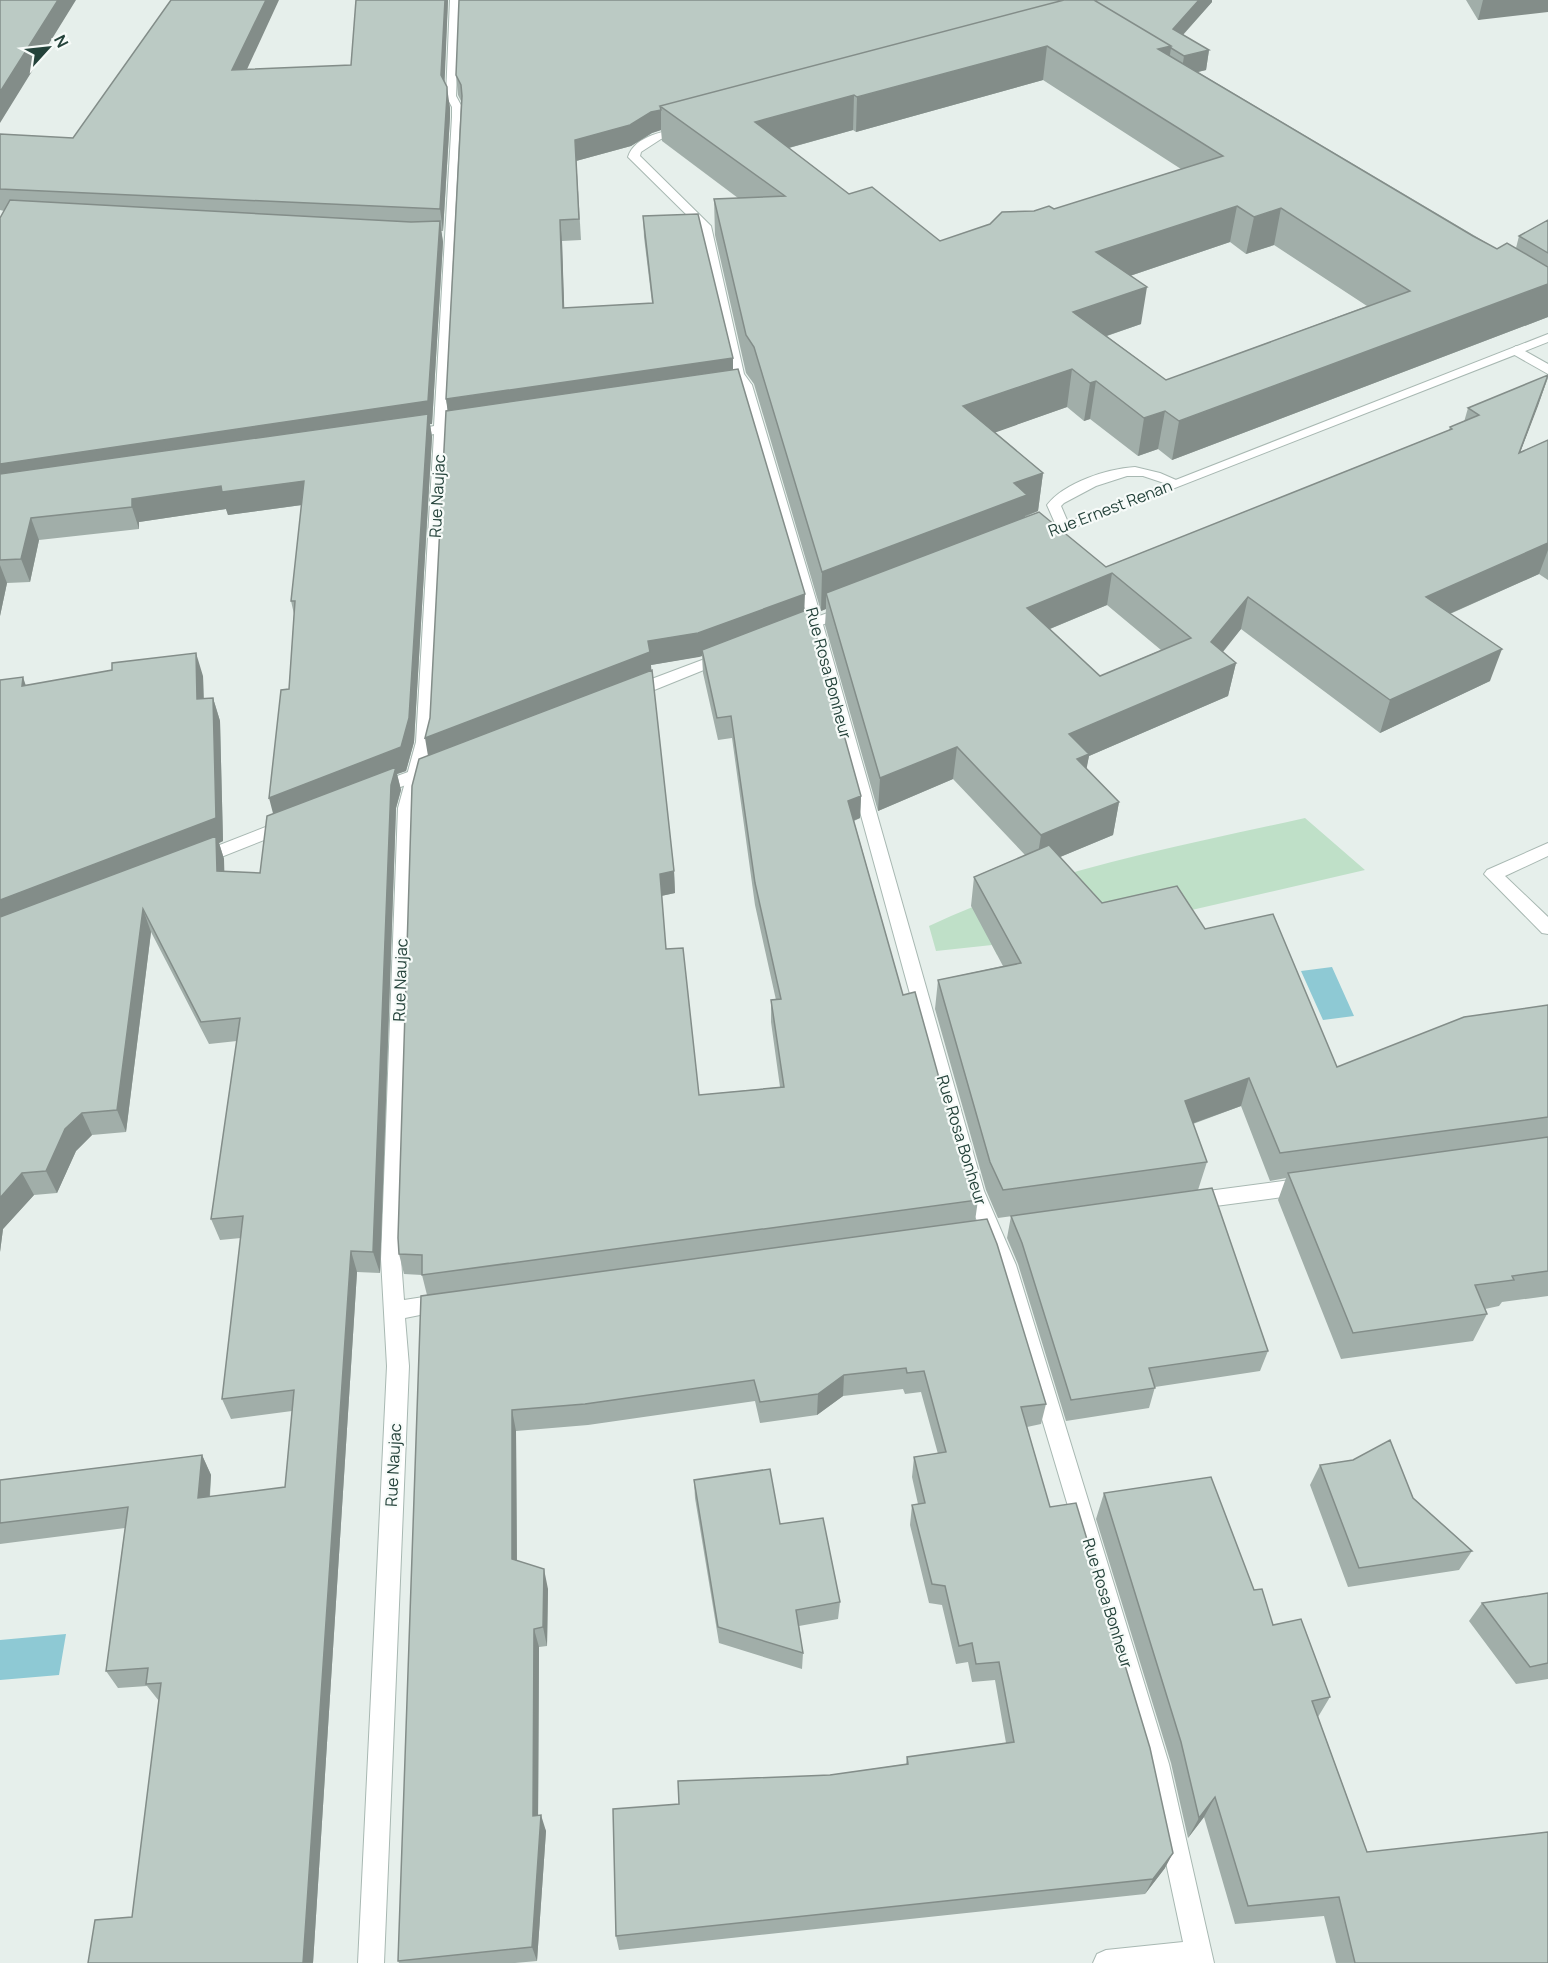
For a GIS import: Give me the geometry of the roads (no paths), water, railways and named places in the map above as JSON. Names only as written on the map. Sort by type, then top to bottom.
[{"type":"street","name":"Rue Naujac","points":[[371,1963],[398,1366],[391,1259],[406,808],[424,742],[441,429],[446,236],[457,117],[457,107],[451,96],[459,5]]},
{"type":"street","name":"Rue Rosa Bonheur","points":[[700,127],[644,143],[636,150],[634,158],[705,226],[738,374],[745,385],[814,622],[974,1191],[1006,1265],[1157,1764],[1200,1958]]},
{"type":"street","name":"Rue Ernest Renan","points":[[1020,543],[1548,338]]},
{"type":"street","points":[[1516,350],[1548,370]]},
{"type":"street","points":[[710,390],[745,385]]},
{"type":"street","points":[[398,436],[479,422]]},
{"type":"street","points":[[1063,527],[1054,505],[1065,495],[1126,472],[1140,472],[1176,483]]},
{"type":"street","points":[[782,635],[860,606]]},
{"type":"street","points":[[614,699],[737,652]]},
{"type":"street","points":[[366,794],[458,759]]},
{"type":"street","points":[[189,863],[300,820]]},
{"type":"street","points":[[1548,849],[1493,874],[1548,928]]},
{"type":"street","points":[[1171,1204],[1324,1183]]},
{"type":"street","points":[[394,1311],[463,1300]]},
{"type":"street","points":[[1106,1963],[1200,1958]]},
{"type":"water","points":[[1332,967],[1354,1016],[1323,1020],[1301,971]]},
{"type":"water","points":[[66,1634],[59,1675],[0,1680],[0,1640]]}]
